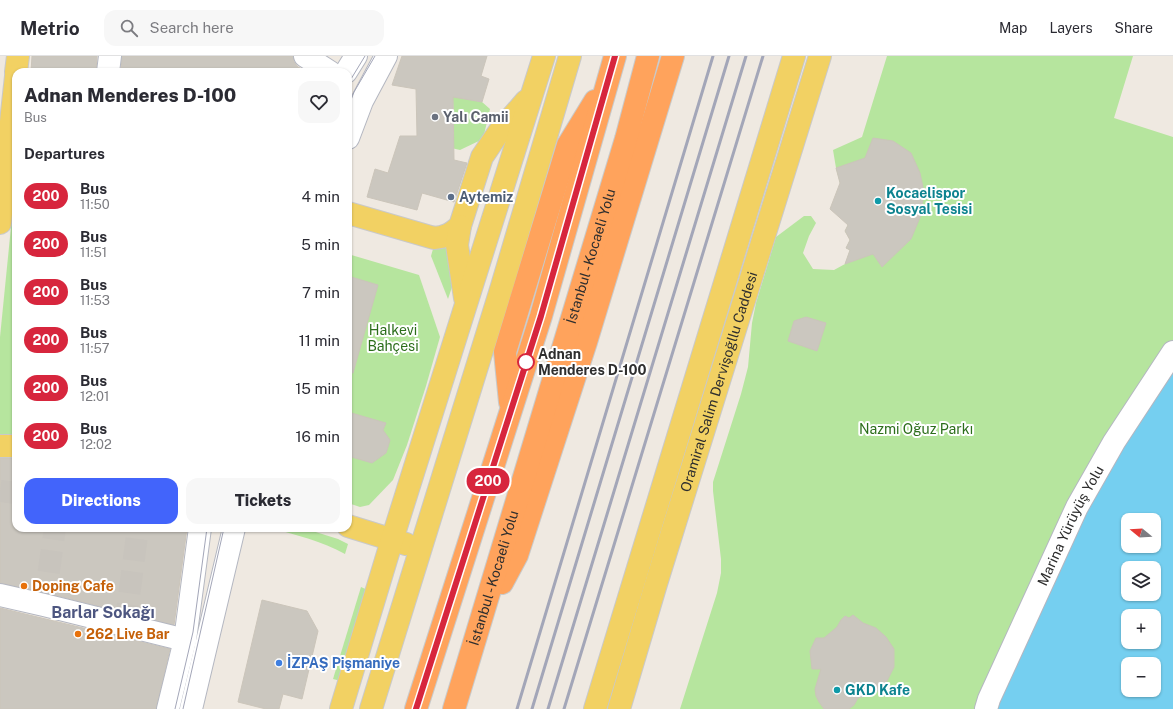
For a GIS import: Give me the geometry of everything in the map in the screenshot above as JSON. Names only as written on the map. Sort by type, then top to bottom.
[{"type":"highway","name":"İstanbul - Kocaeli Yolu","points":[[454,709],[626,139],[648,56]]},
{"type":"highway","points":[[478,630],[517,555],[586,342],[673,56]]},
{"type":"highway","points":[[416,709],[541,316],[612,66]]},
{"type":"main road","points":[[16,68],[18,56]]},
{"type":"main road","points":[[341,709],[392,540],[544,56]]},
{"type":"main road","points":[[371,709],[502,286],[570,56]]},
{"type":"main road","name":"Oramiral Salim Dervişoğllu Caddesi","points":[[595,709],[794,56]]},
{"type":"main road","name":"Oramiral Salim Dervişoğllu Caddesi","points":[[619,709],[658,578],[820,56]]},
{"type":"main road","points":[[466,305],[457,245],[460,226],[482,157],[499,132],[532,94]]},
{"type":"main road","points":[[0,223],[12,103]]},
{"type":"main road","points":[[352,215],[434,238],[452,234],[460,226]]},
{"type":"main road","points":[[0,446],[12,446]]},
{"type":"main road","points":[[352,527],[420,548]]},
{"type":"street","points":[[108,68],[110,56]]},
{"type":"street","points":[[305,56],[324,68]]},
{"type":"street","points":[[348,68],[356,56]]},
{"type":"street","points":[[352,127],[362,101],[386,56]]},
{"type":"street","name":"Marina Yürüyüş Yolu","points":[[986,709],[989,699],[1076,507],[1114,442],[1173,352]]},
{"type":"street","points":[[168,709],[185,640],[199,532]]},
{"type":"street","points":[[191,709],[233,532]]},
{"type":"street","points":[[0,595],[185,640]]},
{"type":"green space","name":"Nazmi Oğuz Parkı","points":[[887,56],[1133,56],[1114,118],[1173,137],[1173,352],[986,709],[680,709],[717,593],[721,573],[721,559],[713,482],[748,367],[752,323],[756,303],[776,237],[804,216],[811,216],[816,223],[809,236],[803,253],[813,269],[834,270],[845,264],[850,250],[846,248],[850,240],[845,231],[848,225],[833,150],[862,137]]},
{"type":"green space","points":[[419,90],[482,102],[490,109],[483,139],[460,150],[438,145],[454,134],[453,99],[416,100]]},
{"type":"green space","points":[[12,217],[12,438],[0,439],[0,337]]},
{"type":"green space","points":[[446,240],[458,269],[448,299],[431,256],[435,242]]},
{"type":"green space","name":"Halkevi Bahçesi","points":[[352,255],[419,275],[440,337],[407,445],[393,480],[369,505],[360,507],[352,504]]},
{"type":"green space","points":[[285,532],[316,532],[338,539],[348,544],[345,554],[336,549]]},
{"type":"green space","points":[[361,587],[372,592],[345,682],[333,679]]},
{"type":"water","points":[[1173,352],[1173,709],[986,709],[1030,608]]},
{"type":"building","points":[[32,56],[97,56],[96,68],[31,68]]},
{"type":"building","points":[[122,56],[293,56],[294,62],[300,68],[121,68]]},
{"type":"building","points":[[402,56],[487,56],[481,76],[489,79],[482,102],[453,97],[454,160],[467,163],[454,202],[422,193],[417,210],[367,197],[375,169],[388,173],[400,136],[417,136],[416,89],[392,85]]},
{"type":"building","name":"Kocaelispor Sosyal Tesisi","points":[[873,138],[893,141],[911,153],[920,173],[924,192],[921,215],[911,239],[882,267],[873,254],[845,264],[850,250],[846,248],[850,240],[845,231],[848,225],[830,209],[840,183],[836,168],[865,158]]},
{"type":"building","points":[[352,277],[378,285],[352,373]]},
{"type":"building","points":[[806,317],[826,323],[817,351],[788,341],[794,321]]},
{"type":"building","points":[[352,413],[386,423],[383,430],[390,440],[386,453],[372,463],[352,457]]},
{"type":"building","points":[[0,458],[12,458],[12,532],[186,532],[174,625],[47,593],[0,583]]},
{"type":"building","name":"İZPAŞ Pişmaniye","points":[[262,600],[307,611],[318,631],[302,699],[283,694],[279,709],[266,709],[238,702]]},
{"type":"building","points":[[0,608],[170,649],[156,709],[0,709]]},
{"type":"building","points":[[853,615],[863,623],[876,628],[886,637],[894,649],[894,667],[885,685],[874,694],[858,698],[854,705],[849,709],[824,709],[816,696],[815,689],[821,669],[812,669],[810,651],[816,638],[824,638],[837,627],[845,616],[849,618]]},
{"type":"tunnel","points":[[0,491],[12,492]]},
{"type":"tunnel","points":[[44,605],[54,532]]},
{"type":"tunnel","points":[[125,626],[137,532]]},
{"type":"tram line","points":[[352,77],[365,56]]},
{"type":"tram line","points":[[352,97],[375,56]]},
{"type":"tram line","points":[[175,709],[193,632],[206,532]]},
{"type":"tram line","points":[[183,709],[223,532]]},
{"type":"railway","points":[[517,709],[713,56]]},
{"type":"railway","points":[[532,709],[729,56]]},
{"type":"railway","points":[[548,709],[746,56]]},
{"type":"railway","points":[[564,709],[763,56]]},
{"type":"bus line","name":"200","points":[[416,709],[541,316],[615,56]]},
{"type":"place","name":"Yalı Camii","points":[[435,117]]},
{"type":"place","name":"Aytemiz","points":[[451,197]]},
{"type":"place","name":"Kocaelispor Sosyal Tesisi","points":[[878,201]]},
{"type":"place","name":"Adnan Menderes D-100","points":[[526,362]]},
{"type":"place","name":"Doping Cafe","points":[[24,586]]},
{"type":"place","name":"262 Live Bar","points":[[78,634]]},
{"type":"place","name":"İZPAŞ Pişmaniye","points":[[279,663]]},
{"type":"place","name":"GKD Kafe","points":[[837,690]]},
{"type":"district","name":"Barlar Sokağı","points":[[103,612]]}]
